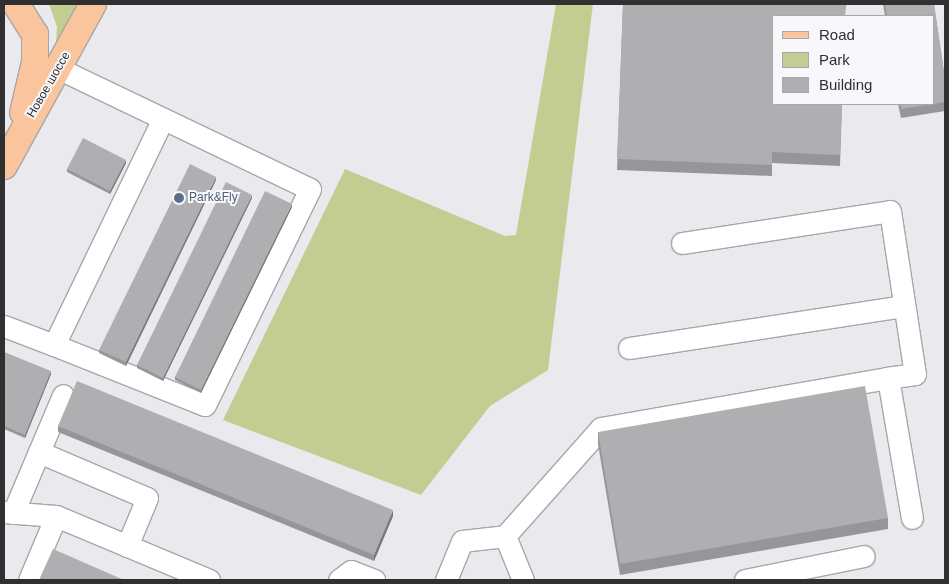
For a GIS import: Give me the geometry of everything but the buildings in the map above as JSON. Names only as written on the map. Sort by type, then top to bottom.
[{"type":"main road","points":[[7,159],[36,62],[35,34],[16,4]]},
{"type":"main road","name":"Новое шоссе","points":[[7,159],[59,69],[93,4]]},
{"type":"lane","points":[[4,326],[205,405],[310,188],[162,121],[59,69]]},
{"type":"lane","points":[[54,345],[162,121]]},
{"type":"lane","points":[[446,580],[462,542],[505,536],[601,428],[915,374],[890,211],[682,243]]},
{"type":"lane","points":[[629,348],[904,306]]},
{"type":"lane","points":[[888,378],[912,518]]},
{"type":"lane","points":[[63,395],[39,452],[8,512],[56,516],[209,580]]},
{"type":"lane","points":[[39,452],[147,498],[127,546]]},
{"type":"lane","points":[[29,580],[56,516]]},
{"type":"lane","points":[[505,536],[523,580]]},
{"type":"lane","points":[[745,580],[864,556]]},
{"type":"lane","points":[[339,580],[351,571],[374,580]]},
{"type":"green space","points":[[49,4],[84,4],[56,44],[57,27]]},
{"type":"green space","points":[[556,4],[593,4],[548,370],[490,406],[421,495],[223,420],[345,169],[505,236],[516,235]]},
{"type":"place","name":"Park&Fly","points":[[179,198]]}]
